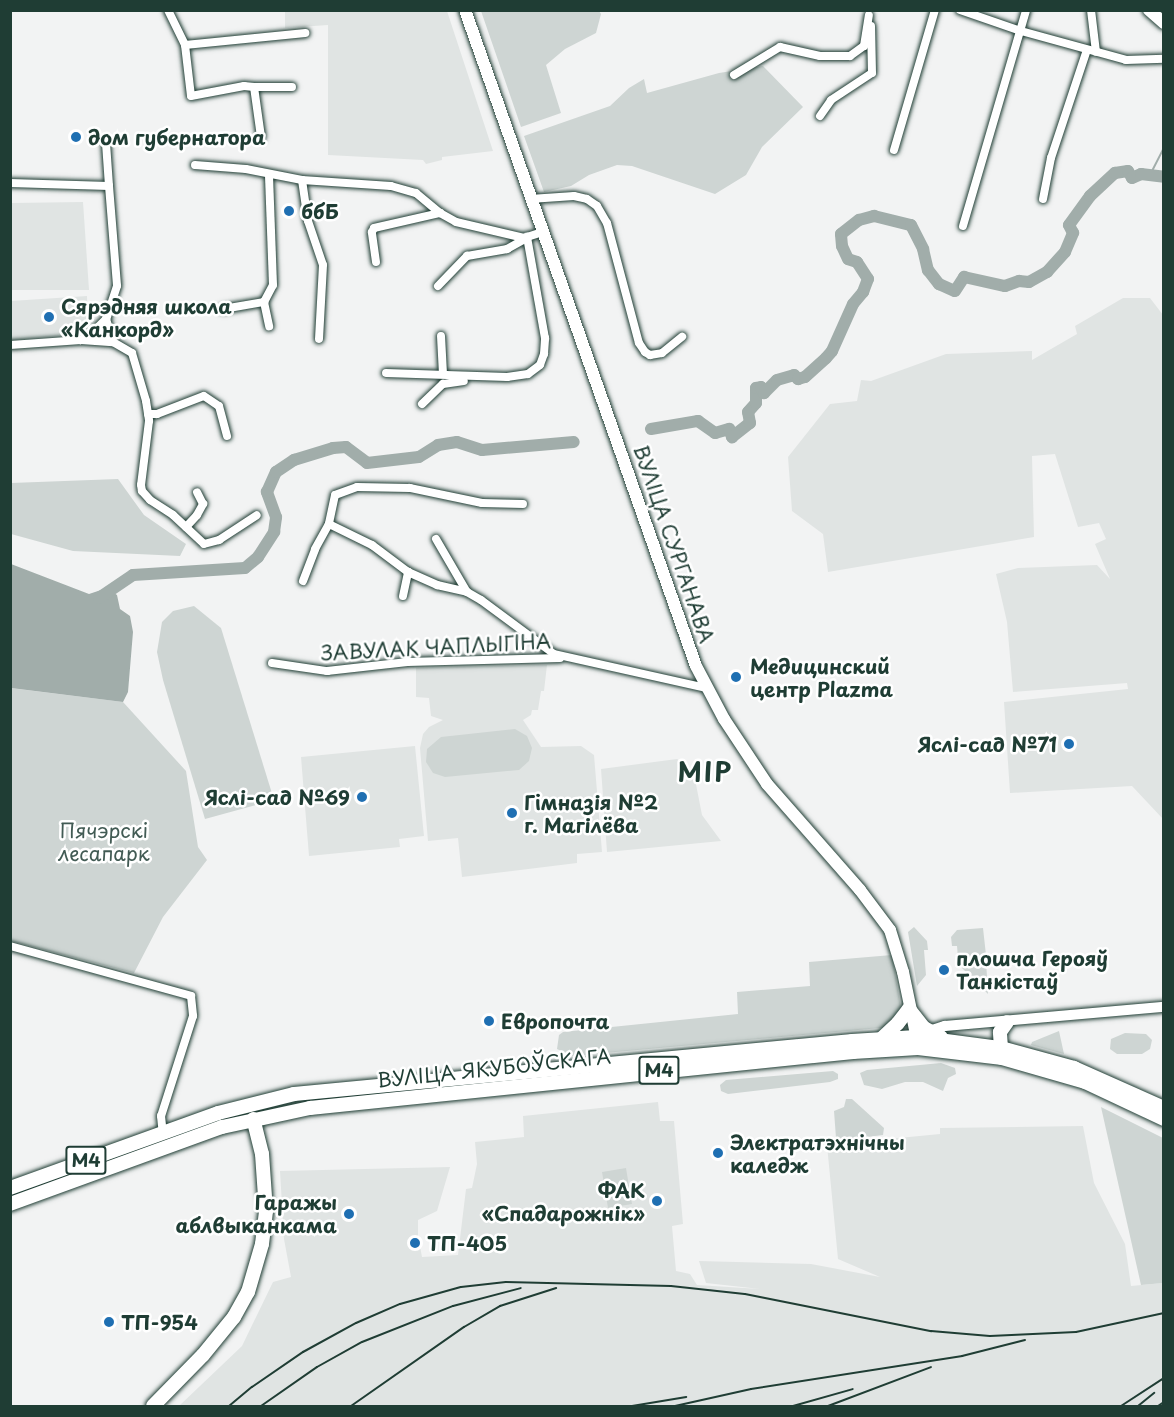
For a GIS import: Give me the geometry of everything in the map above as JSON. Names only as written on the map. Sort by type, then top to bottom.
[{"type":"main road","name":"ВУЛІЦА СУРГАНАВА","points":[[465,10],[690,652],[706,688],[748,759],[767,784],[860,890],[890,930],[903,972],[917,1042]]},
{"type":"main road","points":[[1149,10],[1164,23]]},
{"type":"main road","points":[[881,1039],[909,1009],[929,1031],[943,1038]]},
{"type":"main road","points":[[1002,1053],[1000,1032],[1007,1022]]},
{"type":"main road","name":"ВУЛІЦА ЯКУБОЎСКАГА","points":[[10,1204],[253,1119],[310,1108],[943,1038],[1074,1068],[1164,1108]]},
{"type":"main road","name":"ВУЛІЦА ЯКУБОЎСКАГА","points":[[10,1188],[249,1104],[305,1093],[881,1039],[1002,1053],[1100,1088],[1164,1119]]},
{"type":"main road","points":[[153,1407],[203,1355],[234,1317],[248,1292],[262,1244],[266,1211],[262,1154],[249,1104]]},
{"type":"street","points":[[894,150],[935,10]]},
{"type":"street","points":[[960,10],[1020,31],[1126,60],[1164,59]]},
{"type":"street","points":[[963,226],[1026,10]]},
{"type":"street","points":[[1043,199],[1051,158],[1091,51],[1091,10]]},
{"type":"street","points":[[169,11],[185,45],[191,96],[244,86],[292,87]]},
{"type":"street","points":[[734,75],[780,47],[820,56],[850,56],[864,46],[870,13]]},
{"type":"street","points":[[820,116],[831,100],[872,73],[870,13]]},
{"type":"street","points":[[185,45],[305,33]]},
{"type":"street","points":[[254,87],[261,137]]},
{"type":"street","points":[[81,340],[91,334],[106,319],[117,286],[106,143]]},
{"type":"street","points":[[195,165],[246,169],[302,180],[391,186],[416,193],[440,213],[456,222],[507,236],[527,237]]},
{"type":"street","points":[[269,175],[273,285],[264,302],[269,326]]},
{"type":"street","points":[[302,180],[308,221],[323,266],[319,339]]},
{"type":"street","points":[[10,183],[109,186]]},
{"type":"street","points":[[531,199],[574,196],[587,199],[597,206],[607,223],[639,343],[650,355],[662,353],[682,337]]},
{"type":"street","points":[[376,262],[372,232],[374,228],[440,213]]},
{"type":"street","points":[[438,286],[467,256],[507,249],[527,237],[542,232]]},
{"type":"street","points":[[386,373],[484,377],[528,374],[540,365],[544,354],[542,312],[527,237]]},
{"type":"street","points":[[222,309],[264,302]]},
{"type":"street","points":[[106,319],[113,342]]},
{"type":"street","points":[[441,336],[443,374]]},
{"type":"street","points":[[10,345],[81,340],[113,342],[132,354],[148,414],[148,438],[141,477],[142,491],[204,544],[211,543],[257,515]]},
{"type":"street","points":[[422,404],[443,384],[477,381],[484,377]]},
{"type":"street","points":[[148,414],[157,414],[204,396],[219,406],[227,436]]},
{"type":"street","points":[[303,581],[315,549],[329,524],[335,495],[357,487],[410,488],[482,503],[523,504]]},
{"type":"street","points":[[186,527],[203,504],[197,492]]},
{"type":"street","points":[[329,524],[372,545],[408,572],[437,585],[467,592],[554,654],[597,661],[706,688]]},
{"type":"street","points":[[436,538],[467,592]]},
{"type":"street","points":[[403,596],[408,572]]},
{"type":"street","name":"ЗАВУЛАК ЧАПЛЫГІНА","points":[[272,663],[327,671],[406,662],[566,657]]},
{"type":"street","points":[[10,946],[191,996],[193,1016],[160,1116],[162,1133],[168,1147]]},
{"type":"street","points":[[917,1042],[929,1031],[945,1026],[1164,1006]]},
{"type":"shaded area","points":[[285,11],[447,11],[493,151],[442,157],[442,160],[426,164],[423,160],[328,155],[328,25],[285,28]]},
{"type":"shaded area","points":[[83,202],[89,290],[11,290],[11,203]]},
{"type":"shaded area","name":"Сярэдняя школа «Канкорд»","points":[[87,296],[88,333],[11,340],[11,301]]},
{"type":"shaded area","points":[[1123,298],[1150,298],[1163,315],[1163,819],[1132,786],[1010,793],[1004,702],[1128,689],[1127,683],[1013,692],[1007,622],[996,574],[1018,568],[1097,565],[1110,579],[1095,544],[1106,539],[1099,523],[1078,527],[1055,454],[1032,456],[1034,537],[828,572],[823,534],[792,511],[788,457],[830,404],[857,401],[861,380],[871,381],[946,354],[1032,351],[1032,360],[1077,334],[1075,326]]},
{"type":"shaded area","points":[[11,564],[89,594],[107,588],[117,595],[120,609],[130,616],[133,632],[128,692],[123,702],[11,688]]},
{"type":"shaded area","name":"Гімназія №2 г. Магілёва","points":[[547,665],[544,691],[541,691],[538,710],[532,710],[531,715],[523,720],[541,747],[581,746],[594,755],[602,852],[577,854],[577,863],[462,877],[458,838],[428,841],[420,748],[423,734],[429,727],[443,720],[431,716],[429,698],[416,697],[416,668]]},
{"type":"shaded area","name":"Яслі-сад №69","points":[[415,746],[424,836],[399,839],[400,847],[309,856],[301,757]]},
{"type":"shaded area","points":[[677,759],[693,769],[702,815],[721,841],[607,852],[601,769]]},
{"type":"shaded area","points":[[658,1102],[660,1121],[674,1121],[683,1224],[672,1226],[676,1271],[690,1274],[697,1285],[760,1289],[706,1283],[699,1261],[811,1264],[880,1277],[838,1259],[827,1145],[940,1134],[940,1128],[1083,1126],[1094,1183],[1125,1244],[1131,1286],[1163,1283],[1163,1406],[179,1406],[242,1346],[273,1282],[291,1277],[284,1239],[280,1171],[450,1167],[437,1211],[418,1220],[418,1236],[422,1257],[458,1255],[466,1189],[472,1188],[477,1164],[475,1142],[524,1137],[523,1116]]},
{"type":"green space","points":[[481,11],[599,11],[601,14],[596,33],[565,49],[546,65],[561,113],[521,127]]},
{"type":"green space","points":[[763,66],[803,107],[762,147],[746,175],[715,194],[632,166],[617,165],[589,175],[571,186],[544,192],[524,136],[610,106],[629,88],[644,79],[647,93],[719,73]]},
{"type":"green space","points":[[118,479],[144,515],[186,544],[180,556],[73,551],[11,534],[11,483]]},
{"type":"green space","points":[[194,606],[221,628],[274,800],[205,819],[163,680],[157,652],[162,622],[173,611]]},
{"type":"green space","name":"Пячэрскі лесапарк","points":[[10,688],[123,702],[186,771],[198,847],[207,860],[163,917],[134,973],[11,941]]},
{"type":"green space","points":[[515,729],[527,736],[532,748],[529,761],[519,770],[445,777],[433,773],[426,762],[427,749],[441,737]]},
{"type":"green space","points":[[914,927],[927,941],[928,950],[924,950],[926,975],[917,986],[908,932]]},
{"type":"green space","points":[[983,928],[986,955],[958,958],[957,946],[952,946],[951,937],[957,930]]},
{"type":"green space","points":[[892,955],[901,1008],[891,1027],[572,1056],[557,1049],[559,1035],[563,1032],[738,1014],[737,992],[810,986],[809,962]]},
{"type":"green space","points":[[986,960],[988,994],[958,964]]},
{"type":"green space","points":[[1059,1031],[1064,1054],[1031,1045],[1032,1042]]},
{"type":"green space","points":[[1125,1033],[1146,1034],[1152,1040],[1150,1049],[1142,1054],[1117,1054],[1110,1049],[1111,1039]]},
{"type":"green space","points":[[941,1063],[955,1068],[956,1074],[948,1078],[943,1091],[923,1082],[905,1082],[882,1089],[864,1085],[860,1073],[867,1070]]},
{"type":"green space","points":[[833,1071],[838,1074],[838,1079],[830,1082],[728,1094],[721,1091],[720,1085],[726,1080]]},
{"type":"green space","points":[[846,1099],[852,1099],[884,1128],[883,1135],[843,1140],[836,1138],[834,1111],[844,1107]]},
{"type":"green space","points":[[1101,1107],[1163,1138],[1163,1283],[1141,1285]]},
{"type":"green space","points":[[626,1168],[632,1204],[608,1208],[602,1172]]},
{"type":"waterway","points":[[1150,175],[1164,147]]},
{"type":"waterway","points":[[651,429],[698,421],[715,433],[729,429],[732,437],[750,423],[748,412],[756,403],[756,388],[761,387],[764,393],[777,380],[794,375],[798,379],[805,377],[826,358],[832,351],[853,304],[863,292],[868,279],[857,262],[848,259],[842,246],[841,234],[859,220],[874,216],[911,225],[923,249],[928,270],[939,284],[955,291],[964,277],[1005,286],[1019,281],[1029,282],[1047,272],[1065,252],[1073,233],[1069,225],[1090,196],[1115,173],[1128,171],[1132,178],[1141,174],[1164,177]]},
{"type":"waterway","points":[[99,598],[133,575],[245,568],[258,557],[274,532],[276,517],[267,492],[276,472],[294,460],[333,448],[346,447],[367,463],[419,457],[438,445],[457,442],[482,450],[574,442]]},
{"type":"railway","points":[[229,1406],[303,1352],[356,1323],[400,1304],[461,1287],[506,1282],[671,1286],[745,1294],[931,1331],[990,1336],[1076,1332],[1164,1313]]},
{"type":"railway","points":[[261,1406],[317,1367],[362,1342],[453,1306],[521,1288]]},
{"type":"railway","points":[[351,1406],[464,1327],[500,1306],[556,1288]]},
{"type":"railway","points":[[675,1406],[751,1389],[962,1356],[1025,1340]]},
{"type":"railway","points":[[828,1406],[931,1367]]},
{"type":"railway","points":[[1121,1406],[1164,1378]]},
{"type":"railway","points":[[793,1406],[853,1389]]},
{"type":"railway","points":[[1138,1406],[1154,1393]]},
{"type":"railway","points":[[632,1406],[686,1397]]},
{"type":"railway","points":[[1158,1406],[1164,1402]]},
{"type":"place","name":"дом губернатора","points":[[76,137]]},
{"type":"place","name":"ббБ","points":[[289,211]]},
{"type":"place","name":"Сярэдняя школа «Канкорд»","points":[[49,317]]},
{"type":"place","name":"Медицинский центр Plazma","points":[[736,677]]},
{"type":"place","name":"Яслі-сад №71","points":[[1069,744]]},
{"type":"place","name":"Яслі-сад №69","points":[[362,797]]},
{"type":"place","name":"Гімназія №2 г. Магілёва","points":[[512,813]]},
{"type":"place","name":"плошча Герояў Танкістаў","points":[[944,970]]},
{"type":"place","name":"Европочта","points":[[489,1021]]},
{"type":"place","name":"Электратэхнічны каледж","points":[[718,1153]]},
{"type":"place","name":"ФАК «Спадарожнік»","points":[[657,1201]]},
{"type":"place","name":"Гаражы аблвыканкама","points":[[349,1214]]},
{"type":"place","name":"ТП-405","points":[[415,1243]]},
{"type":"place","name":"ТП-954","points":[[109,1322]]},
{"type":"district","name":"МІР","points":[[705,772]]}]
